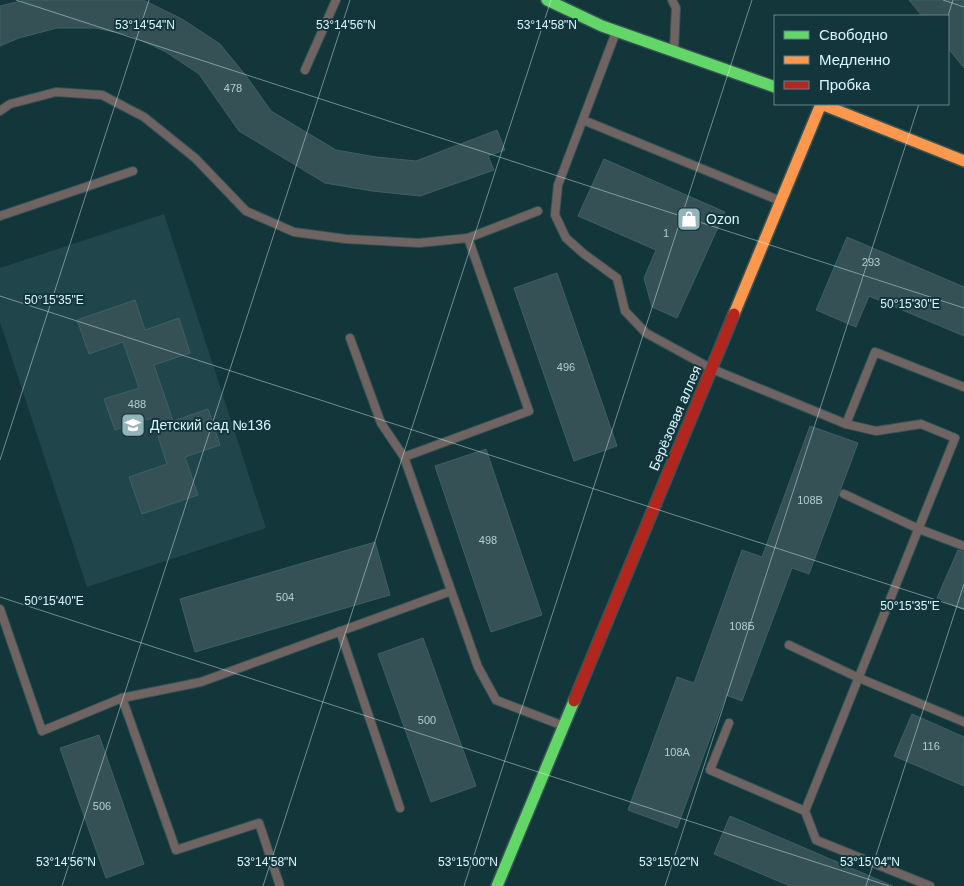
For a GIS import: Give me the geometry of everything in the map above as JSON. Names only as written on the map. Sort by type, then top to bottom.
[{"type":"street","points":[[547,0],[616,30],[774,87]]},
{"type":"street","name":"Берёзовая аллея","points":[[500,884],[563,726],[820,105]]},
{"type":"street","name":"Берёзовая аллея","points":[[823,105],[964,161]]},
{"type":"lane","points":[[305,70],[336,0]]},
{"type":"lane","points":[[672,0],[676,8],[674,51]]},
{"type":"lane","points":[[616,30],[558,185],[555,215],[566,238],[617,278],[625,311],[646,333],[712,369],[846,424],[876,431],[922,424],[955,438],[805,811],[816,840],[930,886]]},
{"type":"lane","points":[[0,111],[10,104],[56,92],[102,95],[144,116],[195,158],[246,211],[294,232],[346,239],[419,242],[468,238],[538,211]]},
{"type":"lane","points":[[582,120],[780,201]]},
{"type":"lane","points":[[0,216],[132,172]]},
{"type":"lane","points":[[404,457],[529,410],[468,238]]},
{"type":"lane","points":[[350,338],[381,423],[404,457],[478,667],[496,700],[563,726]]},
{"type":"lane","points":[[846,424],[874,352],[964,387]]},
{"type":"lane","points":[[844,494],[919,529],[964,546]]},
{"type":"lane","points":[[0,609],[42,731],[122,698],[201,682],[451,591]]},
{"type":"lane","points":[[340,631],[400,808]]},
{"type":"lane","points":[[789,645],[859,678],[964,722]]},
{"type":"lane","points":[[122,698],[176,850],[259,823],[280,886]]},
{"type":"lane","points":[[729,723],[710,770],[805,811]]},
{"type":"shaded area","name":"Детский сад №136","points":[[164,214],[266,528],[87,587],[0,322],[0,268]]},
{"type":"building","points":[[25,0],[143,0],[182,19],[220,44],[271,111],[336,150],[416,161],[497,130],[505,150],[488,156],[494,170],[420,196],[372,191],[325,183],[239,131],[199,74],[166,52],[130,35],[95,28],[57,28],[19,38],[0,46],[0,6]]},
{"type":"building","points":[[909,0],[964,0],[964,68],[949,49],[949,15],[921,15]]},
{"type":"building","points":[[604,159],[725,212],[677,318],[652,307],[644,278],[656,250],[578,216]]},
{"type":"building","points":[[847,237],[964,287],[964,336],[869,296],[856,327],[816,310]]},
{"type":"building","points":[[557,273],[617,446],[574,461],[514,288]]},
{"type":"building","points":[[135,300],[145,330],[179,318],[190,353],[154,365],[173,421],[208,409],[220,445],[185,457],[198,495],[142,514],[129,477],[167,464],[152,418],[115,430],[104,399],[139,388],[123,342],[89,354],[77,320]]},
{"type":"building","points":[[810,426],[858,443],[809,574],[792,568],[742,701],[726,695],[677,828],[628,810],[677,677],[694,683],[742,550],[762,557]]},
{"type":"building","points":[[486,449],[542,615],[491,632],[435,466]]},
{"type":"building","points":[[375,542],[390,595],[195,652],[180,599]]},
{"type":"building","points":[[958,550],[964,552],[964,610],[937,598]]},
{"type":"building","points":[[423,638],[476,786],[431,802],[378,654]]},
{"type":"building","points":[[912,714],[964,737],[964,786],[894,756]]},
{"type":"building","points":[[99,735],[144,864],[106,878],[60,748]]},
{"type":"building","points":[[730,816],[893,886],[790,886],[714,854]]},
{"type":"traffic: fast","points":[[547,0],[602,26],[774,87]]},
{"type":"traffic: fast","points":[[497,886],[574,701]]},
{"type":"traffic: slow","points":[[734,314],[821,105]]},
{"type":"traffic: slow","points":[[824,105],[964,161]]},
{"type":"traffic: jam","points":[[574,701],[734,314]]},
{"type":"place","name":"Ozon","points":[[689,219]]},
{"type":"place","name":"Детский сад №136","points":[[133,425]]}]
